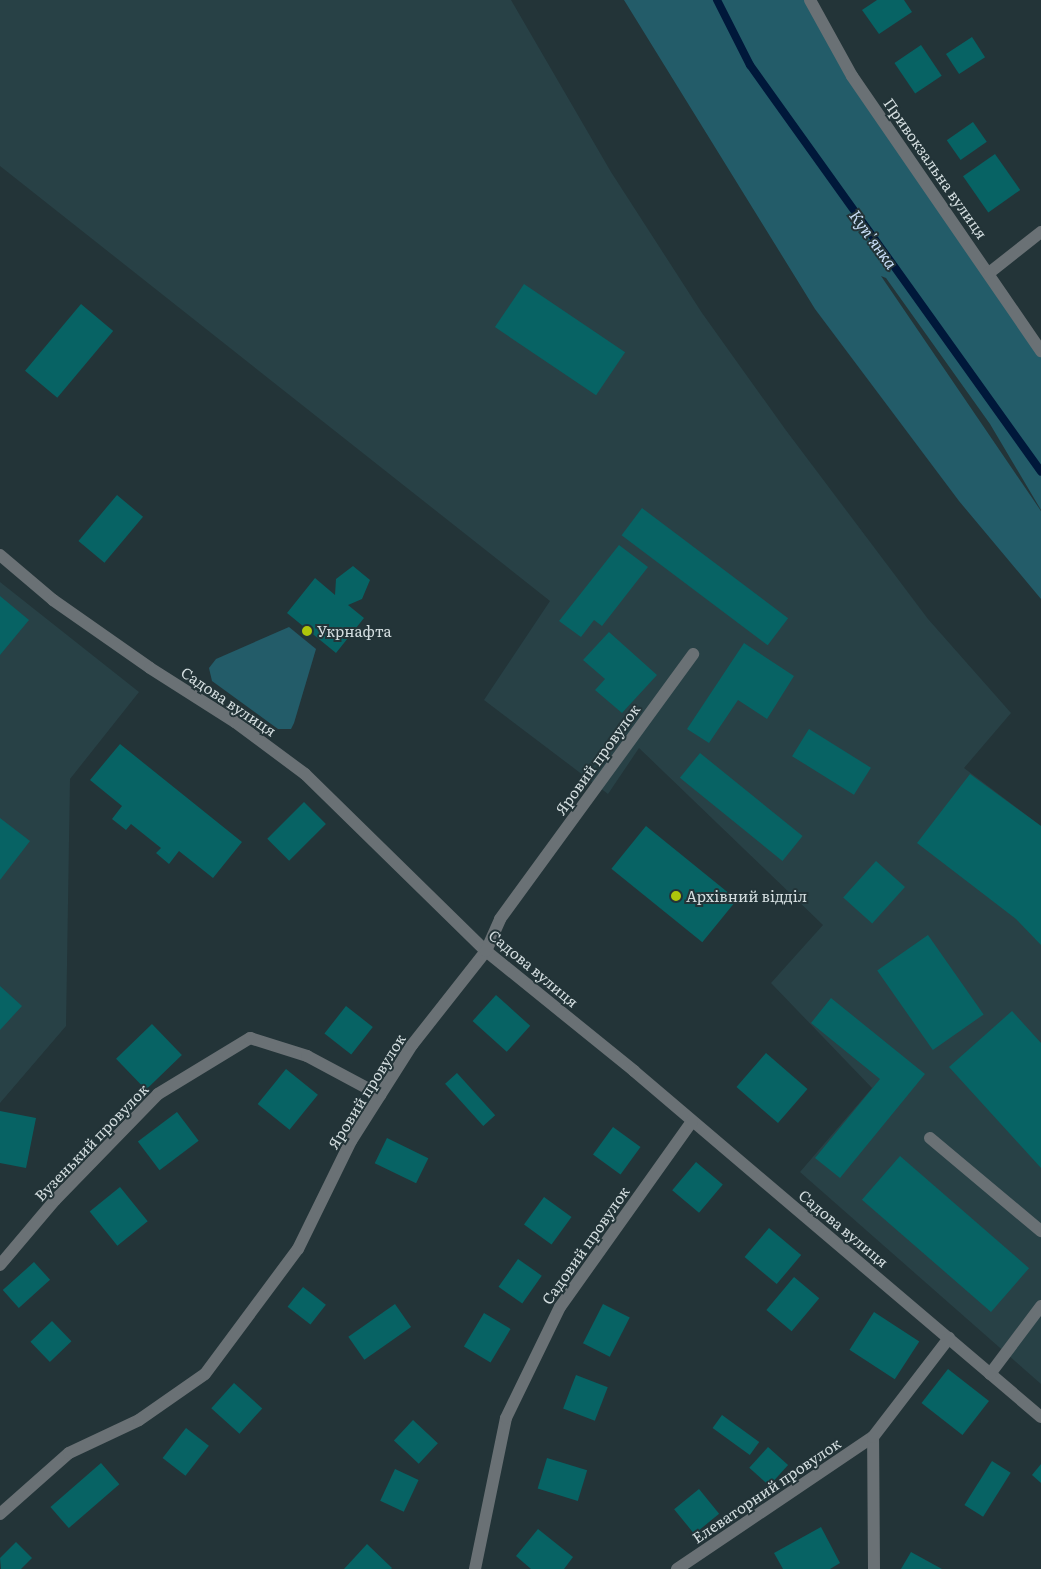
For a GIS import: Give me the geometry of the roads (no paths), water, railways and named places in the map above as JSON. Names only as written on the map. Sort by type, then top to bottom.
[{"type":"street","name":"Привокзальна вулиця","points":[[810,0],[852,76],[1041,352]]},
{"type":"street","points":[[989,274],[1041,232]]},
{"type":"street","name":"Садова вулиця","points":[[0,555],[53,600],[150,668],[235,722],[305,774],[486,951],[692,1120],[1041,1417]]},
{"type":"street","name":"Яровий провулок","points":[[0,1514],[69,1453],[139,1420],[204,1374],[298,1249],[351,1140],[412,1046],[486,951],[500,919],[693,654]]},
{"type":"street","name":"Вузенький провулок","points":[[0,1265],[55,1200],[158,1094],[250,1038],[307,1056],[380,1095]]},
{"type":"street","name":"Садовий провулок","points":[[475,1569],[506,1418],[560,1307],[692,1120]]},
{"type":"street","points":[[930,1138],[1041,1231]]},
{"type":"street","points":[[990,1374],[1041,1306]]},
{"type":"street","name":"Елеваторний провулок","points":[[677,1569],[873,1437],[948,1338]]},
{"type":"street","points":[[873,1437],[874,1569]]},
{"type":"waterway","name":"Куп'янка","points":[[717,0],[750,65],[1041,471]]},
{"type":"place","name":"Укрнафта","points":[[307,631]]},
{"type":"place","name":"Архівний відділ","points":[[676,896]]}]
